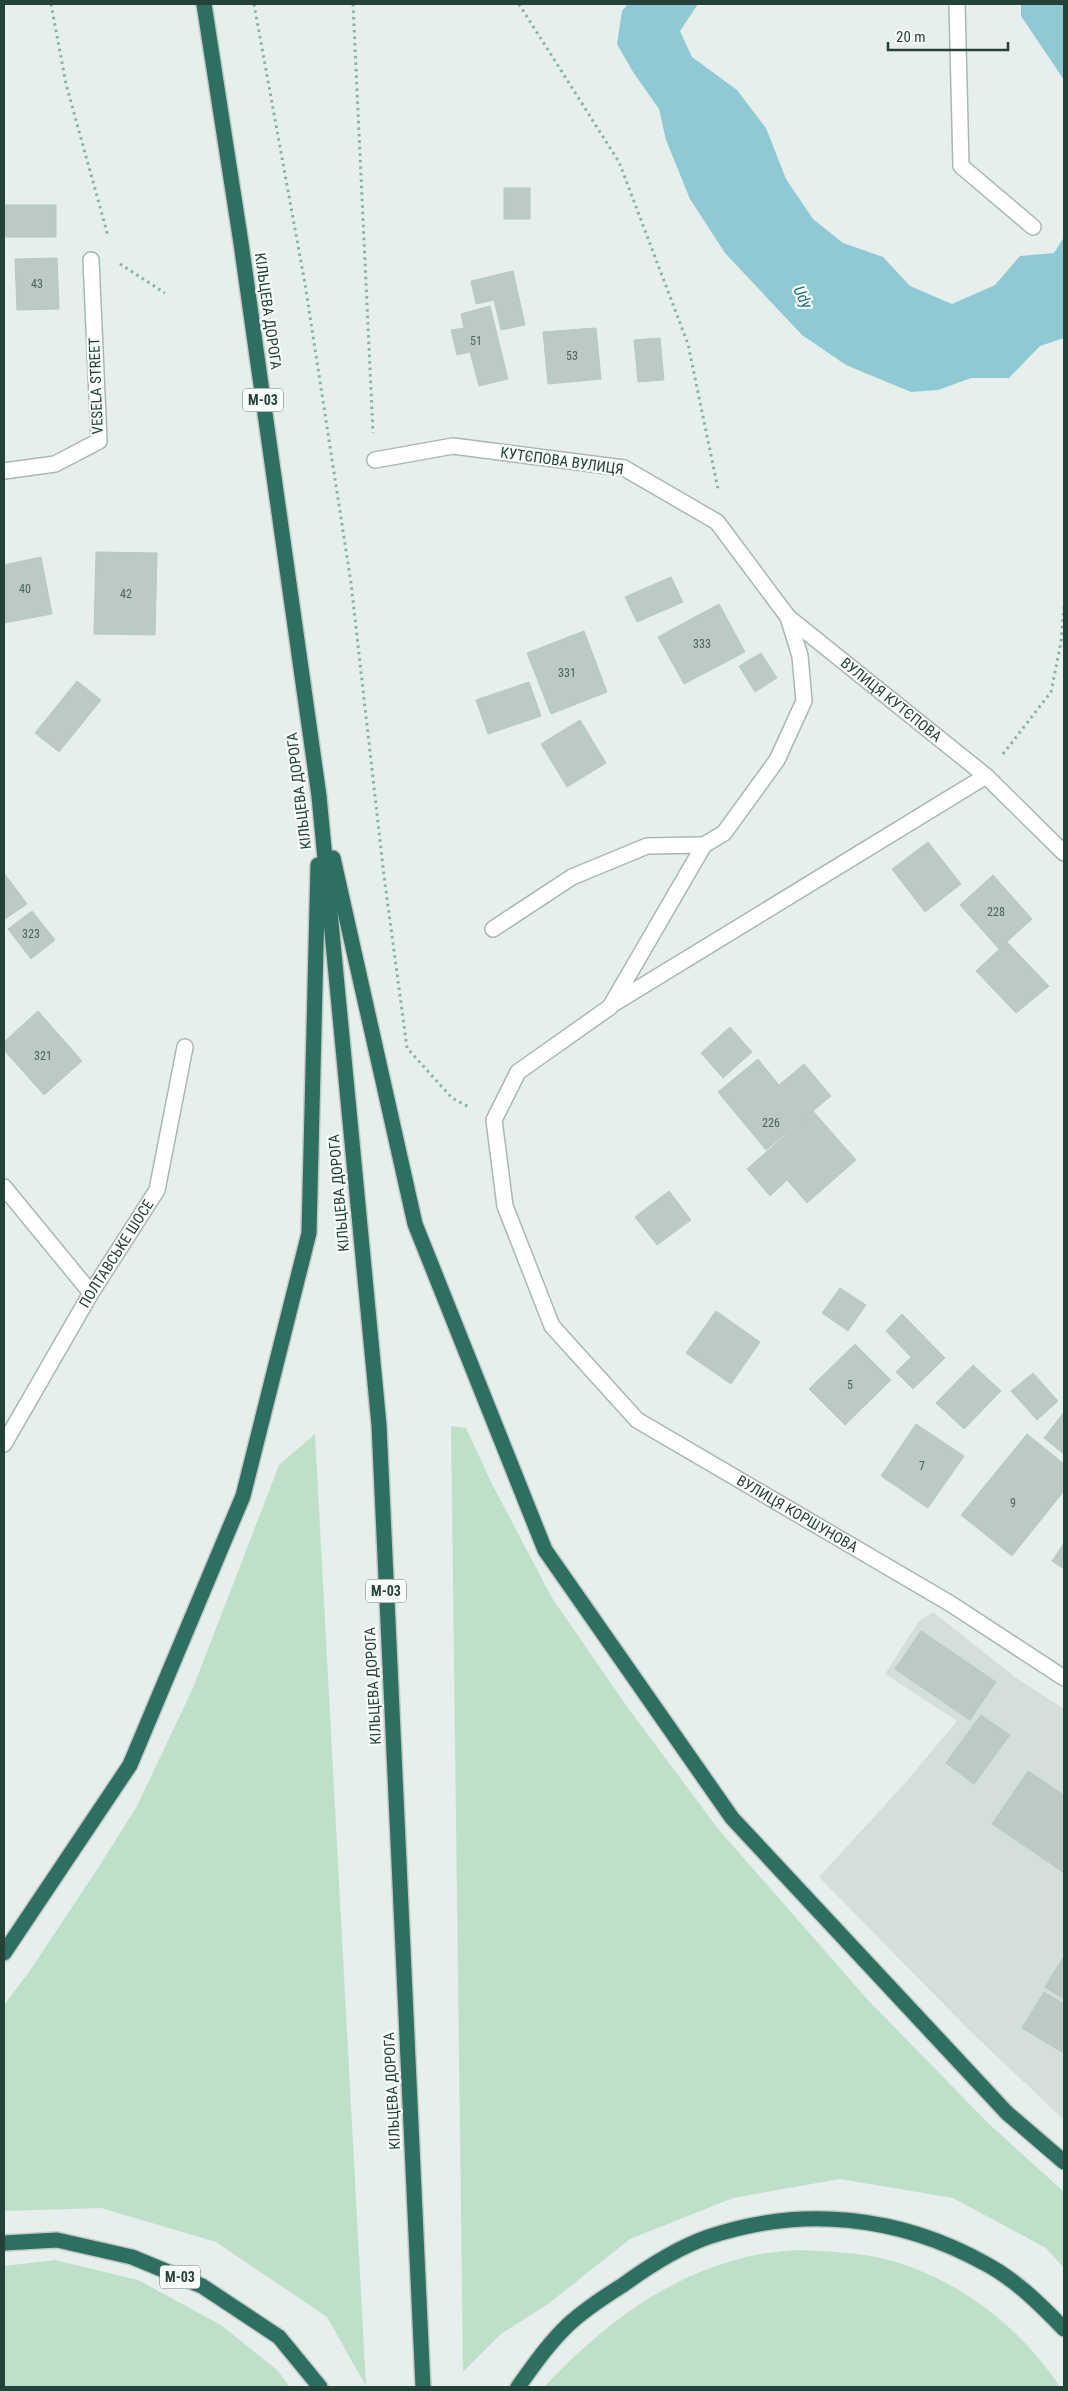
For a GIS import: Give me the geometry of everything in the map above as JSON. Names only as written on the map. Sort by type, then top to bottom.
[{"type":"highway","name":"КІЛЬЦЕВА ДОРОГА","points":[[204,4],[242,252],[319,796],[379,1424],[423,2387]]},
{"type":"highway","name":"М-03","points":[[4,1953],[130,1765],[243,1496],[309,1233],[319,796]]},
{"type":"highway","name":"М-03","points":[[319,796],[415,1224],[545,1550],[732,1818],[1008,2113],[1064,2162]]},
{"type":"highway","points":[[518,2387],[534,2364],[568,2326],[656,2262],[708,2237],[764,2222],[822,2218],[880,2223],[935,2239],[988,2264],[1034,2298],[1064,2329]]},
{"type":"highway","name":"М-03","points":[[4,2243],[57,2240],[132,2257],[202,2286],[280,2337],[320,2387]]},
{"type":"street","points":[[957,4],[961,166],[1033,227]]},
{"type":"street","name":"VESELA STREET","points":[[4,471],[55,464],[99,441],[91,260]]},
{"type":"street","name":"КУТЄПОВА ВУЛИЦЯ","points":[[375,460],[453,446],[624,468],[717,522],[729,538]]},
{"type":"street","name":"ВУЛИЦЯ КУТЄПОВА","points":[[729,538],[788,617],[986,776],[1064,854]]},
{"type":"street","points":[[610,1007],[704,845],[724,833],[777,760],[804,701],[800,656],[788,617]]},
{"type":"street","points":[[494,1120],[518,1072],[610,1007],[986,776]]},
{"type":"street","points":[[493,929],[572,878],[647,846],[704,845]]},
{"type":"street","name":"ПОЛТАВСЬКЕ ШОСЕ","points":[[4,1444],[91,1293],[157,1190],[185,1046]]},
{"type":"street","name":"ВУЛИЦЯ КОРШУНОВА","points":[[494,1120],[505,1206],[552,1326],[637,1420],[951,1604],[1064,1678]]},
{"type":"street","points":[[4,1187],[91,1293]]},
{"type":"path","points":[[50,4],[66,84],[110,242]]},
{"type":"path","points":[[254,4],[305,284],[351,583],[384,876],[407,1048],[452,1098],[494,1120]]},
{"type":"path","points":[[353,4],[375,460]]},
{"type":"path","points":[[519,4],[619,162],[688,344],[719,490]]},
{"type":"path","points":[[115,261],[165,293]]},
{"type":"path","points":[[986,776],[1051,692],[1061,642],[1064,607]]},
{"type":"shaded area","points":[[933,1612],[1015,1677],[1064,1709],[1064,2120],[970,2031],[819,1877],[906,1782],[957,1721],[885,1674],[919,1621]]},
{"type":"green space","points":[[451,1426],[466,1428],[492,1484],[552,1598],[628,1708],[719,1830],[867,1999],[989,2124],[1064,2192],[1064,2268],[1046,2248],[953,2198],[840,2179],[733,2198],[630,2239],[548,2304],[501,2334],[463,2372]]},
{"type":"green space","points":[[315,1434],[366,2386],[327,2317],[216,2242],[101,2208],[4,2211],[4,2005],[29,1972],[137,1806],[193,1688],[279,1465]]},
{"type":"green space","points":[[795,2250],[842,2252],[877,2257],[915,2269],[940,2280],[986,2308],[1007,2326],[1044,2365],[1060,2387],[544,2387],[588,2344],[636,2307],[661,2291],[716,2266],[752,2256]]},
{"type":"green space","points":[[55,2260],[138,2280],[221,2325],[277,2370],[290,2387],[4,2387],[4,2266]]},
{"type":"water","name":"Udy","points":[[628,4],[698,4],[680,31],[692,57],[737,90],[766,128],[786,179],[813,219],[843,243],[883,257],[910,286],[952,304],[995,285],[1020,256],[1054,253],[1064,237],[1064,338],[1040,346],[1009,378],[971,378],[938,390],[911,392],[846,365],[802,335],[725,253],[690,199],[666,140],[659,109],[633,72],[617,44],[622,11]]},
{"type":"water","points":[[1021,4],[1064,4],[1064,80],[1021,16]]},
{"type":"building","points":[[504,188],[530,188],[530,219],[504,219]]},
{"type":"building","points":[[4,205],[56,205],[56,237],[4,237]]},
{"type":"building","points":[[57,258],[59,309],[17,310],[15,259]]},
{"type":"building","points":[[513,271],[525,325],[501,330],[494,300],[476,304],[471,281]]},
{"type":"building","points":[[490,306],[508,379],[479,386],[470,352],[457,355],[451,330],[464,328],[461,314]]},
{"type":"building","points":[[596,328],[601,379],[548,384],[543,332]]},
{"type":"building","points":[[660,338],[664,380],[638,382],[634,340]]},
{"type":"building","points":[[96,552],[157,553],[155,635],[94,634]]},
{"type":"building","points":[[41,557],[52,614],[4,623],[4,565]]},
{"type":"building","points":[[671,577],[683,602],[637,622],[625,597]]},
{"type":"building","points":[[719,604],[745,652],[684,684],[658,637]]},
{"type":"building","points":[[584,631],[607,692],[551,714],[527,653]]},
{"type":"building","points":[[761,653],[777,678],[755,692],[739,666]]},
{"type":"building","points":[[77,681],[101,700],[59,752],[35,733]]},
{"type":"building","points":[[529,682],[541,716],[488,734],[476,700]]},
{"type":"building","points":[[580,720],[606,763],[567,787],[541,744]]},
{"type":"building","points":[[928,842],[961,884],[925,912],[892,869]]},
{"type":"building","points":[[4,873],[27,904],[5,919],[4,918]]},
{"type":"building","points":[[993,875],[1032,919],[999,949],[960,905]]},
{"type":"building","points":[[32,911],[55,940],[31,959],[8,929]]},
{"type":"building","points":[[1007,942],[1049,986],[1016,1013],[976,971]]},
{"type":"building","points":[[38,1011],[82,1061],[44,1095],[4,1050],[4,1042]]},
{"type":"building","points":[[730,1027],[752,1052],[723,1078],[701,1053]]},
{"type":"building","points":[[758,1059],[779,1085],[804,1064],[831,1096],[766,1150],[718,1092]]},
{"type":"building","points":[[813,1111],[856,1160],[807,1203],[787,1180],[770,1196],[747,1169]]},
{"type":"building","points":[[669,1191],[691,1220],[657,1245],[635,1217]]},
{"type":"building","points":[[840,1288],[866,1305],[848,1331],[822,1313]]},
{"type":"building","points":[[716,1311],[760,1342],[731,1384],[686,1353]]},
{"type":"building","points":[[902,1314],[945,1358],[913,1389],[896,1372],[911,1357],[886,1331]]},
{"type":"building","points":[[855,1344],[891,1380],[845,1425],[809,1389]]},
{"type":"building","points":[[973,1365],[1001,1391],[964,1429],[936,1403]]},
{"type":"building","points":[[1033,1373],[1058,1401],[1037,1420],[1011,1391]]},
{"type":"building","points":[[1064,1412],[1064,1454],[1044,1438]]},
{"type":"building","points":[[916,1424],[964,1456],[928,1508],[881,1476]]},
{"type":"building","points":[[1027,1434],[1064,1464],[1064,1491],[1012,1556],[961,1515]]},
{"type":"building","points":[[1064,1543],[1064,1569],[1052,1561]]},
{"type":"building","points":[[921,1631],[996,1682],[970,1720],[895,1669]]},
{"type":"building","points":[[981,1715],[1010,1735],[974,1784],[946,1763]]},
{"type":"building","points":[[1028,1771],[1064,1795],[1063,1872],[992,1824]]},
{"type":"building","points":[[1064,1956],[1064,1999],[1045,1987]]},
{"type":"building","points":[[1044,1992],[1064,2004],[1064,2053],[1022,2028]]}]
